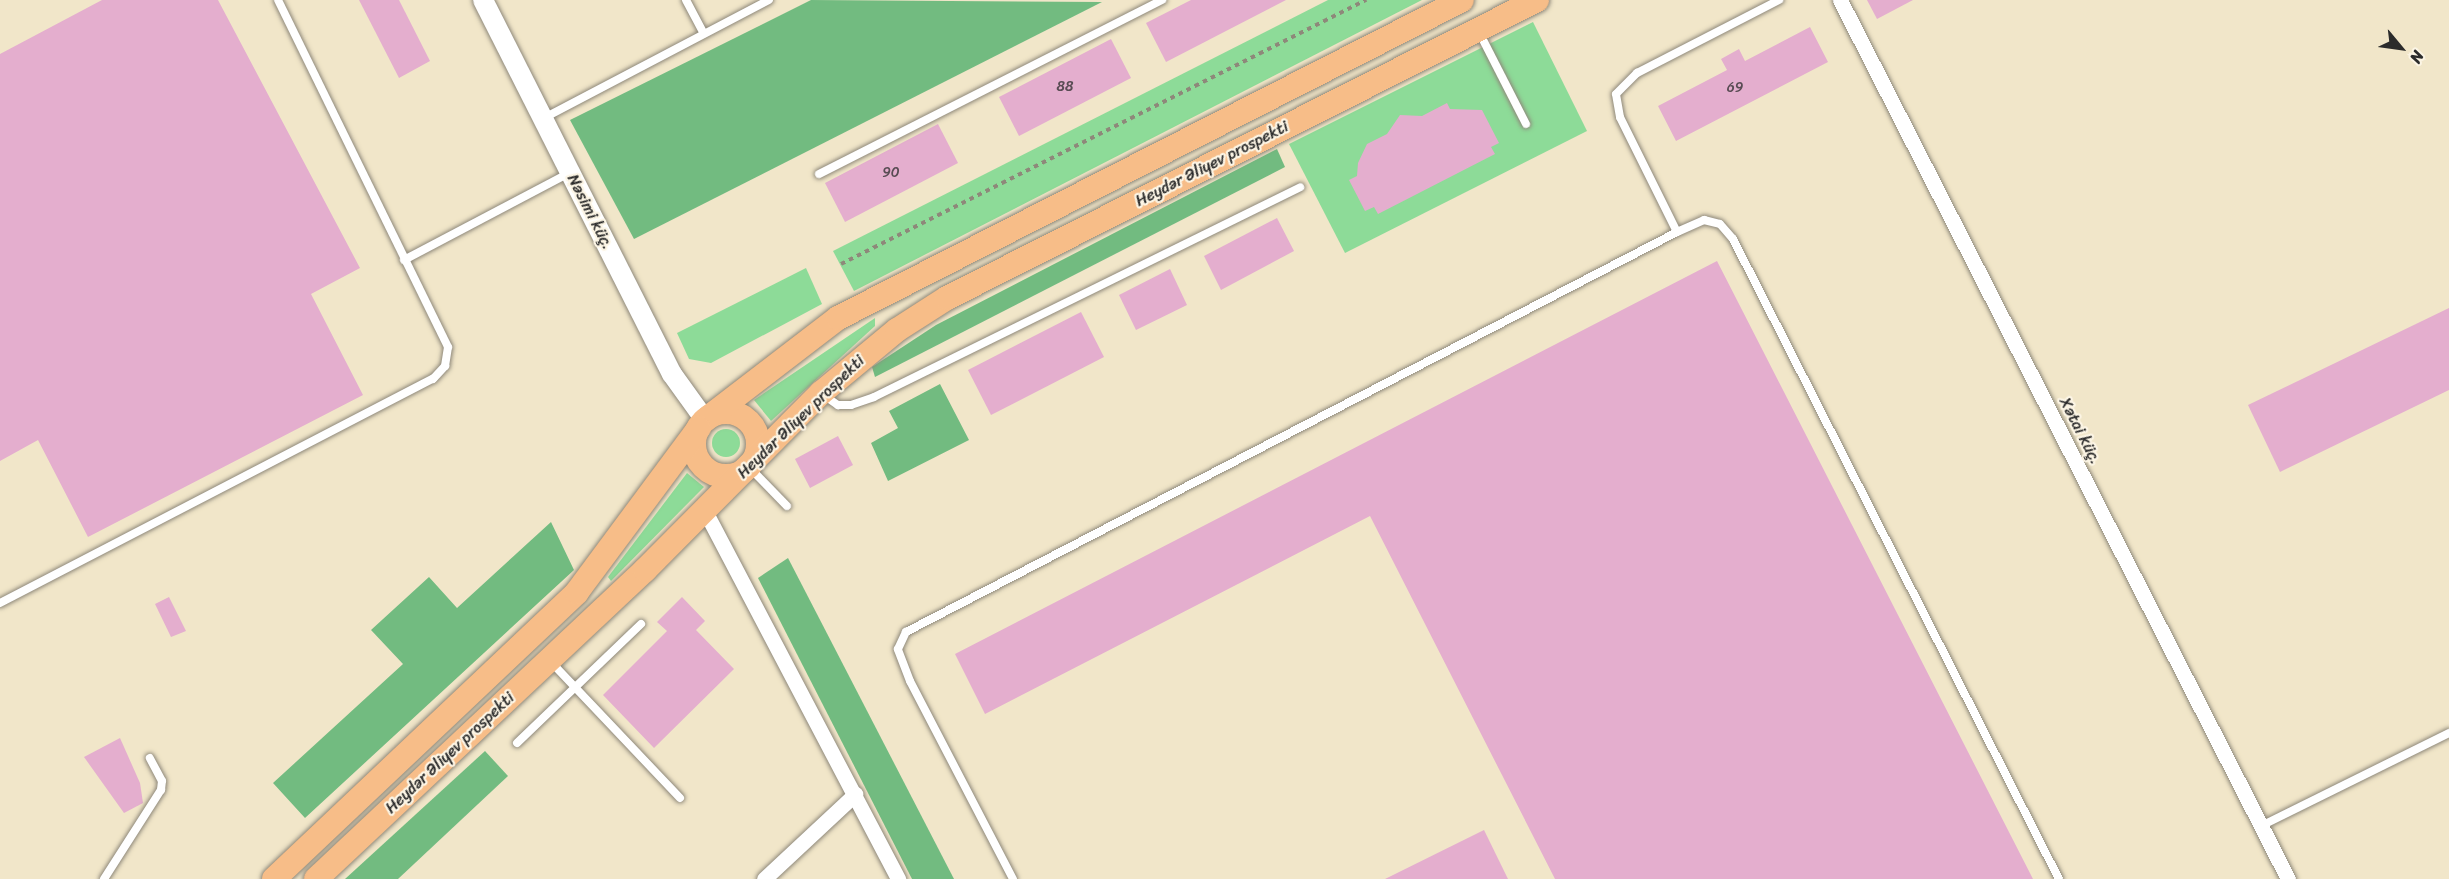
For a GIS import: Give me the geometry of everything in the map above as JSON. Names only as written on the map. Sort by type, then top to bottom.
[{"type":"main road","name":"Heydər Əliyev prospekti","points":[[274,879],[577,592],[702,424],[838,318],[1462,0]]},
{"type":"main road","name":"Heydər Əliyev prospekti","points":[[316,879],[705,511],[821,393],[870,350],[946,298],[1537,0]]},
{"type":"main road","points":[[724,412],[735,413],[753,426],[758,448],[749,467],[731,476],[711,472],[703,466],[695,448],[702,424],[724,412]]},
{"type":"street","name":"Nəsimi küç.","points":[[483,0],[672,374],[702,424]]},
{"type":"street","name":"Xətai küç.","points":[[1840,0],[2288,879]]},
{"type":"street","points":[[705,511],[898,879]]},
{"type":"street","points":[[764,879],[855,794]]},
{"type":"lane","points":[[0,603],[433,379],[445,366],[448,346],[278,0]]},
{"type":"lane","points":[[686,0],[704,34]]},
{"type":"lane","points":[[543,118],[769,0]]},
{"type":"lane","points":[[819,174],[1162,0]]},
{"type":"lane","points":[[1677,232],[1620,117],[1616,94],[1637,73],[1779,0]]},
{"type":"lane","points":[[1478,30],[1526,124]]},
{"type":"lane","points":[[404,260],[570,172]]},
{"type":"lane","points":[[821,393],[838,405],[851,405],[874,398],[1300,187]]},
{"type":"lane","points":[[1012,879],[910,681],[898,649],[906,632],[1704,220],[1720,224],[1733,239],[2059,879]]},
{"type":"lane","points":[[749,467],[788,506]]},
{"type":"lane","points":[[517,743],[641,624]]},
{"type":"lane","points":[[549,659],[680,798]]},
{"type":"lane","points":[[2261,826],[2449,733]]},
{"type":"lane","points":[[104,879],[161,790],[162,781],[150,758]]},
{"type":"path","points":[[841,264],[1366,0]]},
{"type":"green space","points":[[811,0],[1102,2],[634,239],[570,120]]},
{"type":"green space","points":[[1328,0],[1422,0],[854,291],[833,251]]},
{"type":"green space","points":[[1533,22],[1587,131],[1345,253],[1289,144]]},
{"type":"green space","points":[[1277,149],[1285,167],[875,377],[872,367],[936,325]]},
{"type":"green space","points":[[806,268],[822,304],[711,363],[689,359],[677,333]]},
{"type":"green space","points":[[875,318],[875,326],[771,421],[754,400]]},
{"type":"green space","points":[[940,384],[969,440],[888,481],[871,443],[898,428],[889,411]]},
{"type":"green space","points":[[726,429],[736,433],[740,443],[736,453],[726,457],[716,453],[712,443],[716,433]]},
{"type":"green space","points":[[687,473],[704,487],[611,581],[608,577]]},
{"type":"green space","points":[[551,522],[574,570],[305,818],[273,783],[403,664],[371,630],[429,577],[457,608]]},
{"type":"green space","points":[[788,558],[954,879],[912,879],[758,578]]},
{"type":"green space","points":[[485,751],[508,776],[398,879],[345,879]]},
{"type":"building","points":[[102,0],[218,0],[360,268],[311,294],[363,395],[88,537],[38,440],[0,461],[0,54]]},
{"type":"building","points":[[359,0],[399,0],[430,61],[399,78]]},
{"type":"building","points":[[1191,0],[1286,0],[1166,62],[1146,23]]},
{"type":"building","points":[[1867,0],[1913,0],[1877,19]]},
{"type":"building","points":[[1810,27],[1828,62],[1676,141],[1658,106],[1727,70],[1721,59],[1739,49],[1745,61]]},
{"type":"building","points":[[1111,39],[1131,78],[1019,136],[999,97]]},
{"type":"building","points":[[1447,103],[1450,109],[1482,110],[1499,143],[1491,147],[1495,154],[1378,214],[1374,207],[1365,211],[1349,180],[1357,176],[1358,163],[1367,144],[1387,134],[1400,115],[1422,116]]},
{"type":"building","points":[[938,124],[958,163],[845,222],[825,183]]},
{"type":"building","points":[[1277,218],[1294,251],[1221,290],[1204,256]]},
{"type":"building","points":[[1717,261],[2033,879],[1555,879],[1370,516],[985,714],[955,654]]},
{"type":"building","points":[[1170,269],[1187,305],[1136,330],[1119,295]]},
{"type":"building","points":[[2449,308],[2449,390],[2280,472],[2248,405]]},
{"type":"building","points":[[1081,312],[1104,357],[991,415],[968,370]]},
{"type":"building","points":[[838,436],[853,465],[810,488],[795,459]]},
{"type":"building","points":[[169,597],[186,631],[171,637],[155,604]]},
{"type":"building","points":[[682,597],[705,621],[696,630],[734,669],[654,748],[603,695],[667,631],[657,622]]},
{"type":"building","points":[[120,738],[140,783],[143,803],[124,813],[84,757]]},
{"type":"building","points":[[1484,830],[1508,879],[1385,879]]}]
